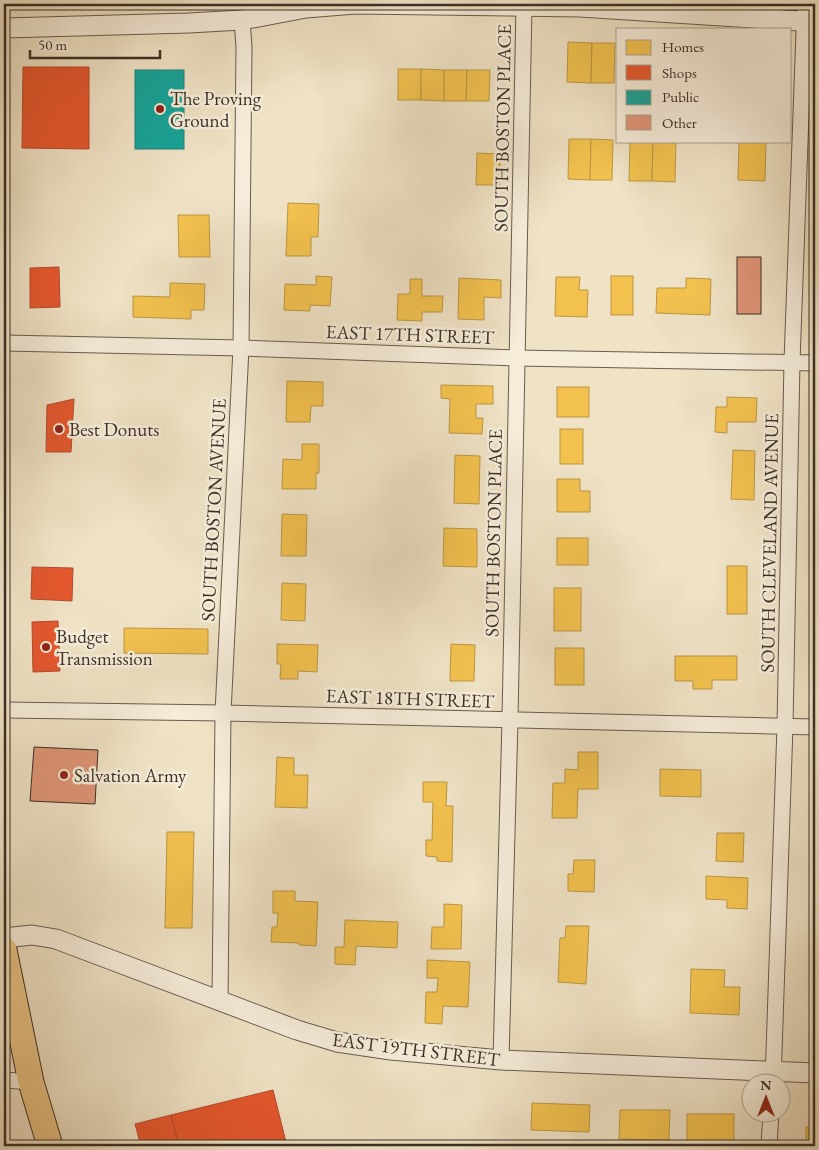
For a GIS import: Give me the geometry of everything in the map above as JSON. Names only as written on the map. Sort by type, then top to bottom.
[{"type":"highway","points":[[4,950],[31,1082],[50,1146]]},
{"type":"street","points":[[4,28],[242,20],[306,8],[355,4],[580,6],[809,16]]},
{"type":"street","name":"SOUTH BOSTON PLACE","points":[[501,1060],[510,720],[524,6]]},
{"type":"street","name":"SOUTH CLEVELAND AVENUE","points":[[773,1072],[785,726],[792,362],[809,16]]},
{"type":"street","name":"SOUTH BOSTON AVENUE","points":[[220,1002],[223,712],[241,348],[244,47],[242,20]]},
{"type":"street","name":"EAST 17TH STREET","points":[[4,343],[241,348],[516,358],[815,363]]},
{"type":"street","name":"EAST 18TH STREET","points":[[4,710],[223,712],[815,727]]},
{"type":"street","name":"EAST 19TH STREET","points":[[4,938],[32,935],[56,939],[220,1002],[297,1030],[337,1042],[391,1050],[501,1060],[742,1075]]},
{"type":"street","name":"EAST 19TH STREET","points":[[792,1075],[815,1073]]},
{"type":"street","points":[[4,1080],[31,1082]]},
{"type":"street","points":[[769,1146],[770,1122]]},
{"type":"building: Homes","points":[[568,42],[592,43],[591,83],[567,82]]},
{"type":"building: Homes","points":[[592,43],[615,43],[614,83],[591,83]]},
{"type":"building: Homes","points":[[398,69],[421,69],[421,100],[398,100]]},
{"type":"building: Homes","points":[[421,69],[444,70],[444,101],[421,100]]},
{"type":"building: Homes","points":[[444,70],[467,70],[466,101],[444,101]]},
{"type":"building: Homes","points":[[467,70],[490,70],[489,101],[466,101]]},
{"type":"building: Homes","points":[[569,139],[591,139],[590,180],[568,179]]},
{"type":"building: Homes","points":[[591,139],[613,140],[612,180],[590,180]]},
{"type":"building: Homes","points":[[630,142],[653,142],[652,181],[629,181]]},
{"type":"building: Homes","points":[[653,142],[676,142],[675,182],[652,181]]},
{"type":"building: Homes","points":[[739,142],[766,142],[765,181],[738,180]]},
{"type":"building: Homes","points":[[477,153],[500,154],[500,185],[476,185]]},
{"type":"building: Homes","points":[[288,203],[319,204],[318,237],[311,237],[311,256],[286,256]]},
{"type":"building: Homes","points":[[178,215],[209,215],[210,257],[179,257]]},
{"type":"building: Homes","points":[[316,276],[332,277],[330,306],[310,305],[310,311],[284,310],[285,284],[316,285]]},
{"type":"building: Homes","points":[[611,276],[633,276],[633,315],[611,315]]},
{"type":"building: Homes","points":[[556,277],[580,277],[579,290],[588,290],[587,317],[555,316]]},
{"type":"building: Homes","points":[[459,278],[501,280],[501,298],[484,297],[484,320],[458,319]]},
{"type":"building: Homes","points":[[686,278],[711,279],[710,315],[656,313],[657,288],[686,288]]},
{"type":"building: Homes","points":[[410,279],[422,279],[422,296],[443,296],[442,312],[422,312],[422,321],[397,320],[398,294],[410,294]]},
{"type":"building: Homes","points":[[170,283],[205,284],[204,310],[191,310],[191,319],[133,317],[133,296],[170,297]]},
{"type":"building: Homes","points":[[287,381],[323,382],[323,406],[311,406],[310,422],[286,422]]},
{"type":"building: Homes","points":[[441,385],[493,386],[493,404],[476,404],[476,418],[483,418],[482,434],[449,433],[450,399],[441,398]]},
{"type":"building: Homes","points":[[557,387],[589,387],[589,417],[557,417]]},
{"type":"building: Homes","points":[[727,397],[757,398],[756,422],[727,422],[727,433],[715,432],[716,407],[727,407]]},
{"type":"building: Homes","points":[[560,429],[583,429],[583,464],[560,464]]},
{"type":"building: Homes","points":[[302,444],[319,444],[319,473],[316,473],[316,489],[282,489],[283,459],[302,460]]},
{"type":"building: Homes","points":[[733,450],[755,451],[754,500],[731,499]]},
{"type":"building: Homes","points":[[455,455],[480,456],[479,504],[454,503]]},
{"type":"building: Homes","points":[[557,479],[580,479],[580,491],[590,491],[590,512],[557,512]]},
{"type":"building: Homes","points":[[282,514],[307,515],[306,556],[281,556]]},
{"type":"building: Homes","points":[[444,528],[477,529],[477,567],[443,566]]},
{"type":"building: Homes","points":[[557,538],[588,538],[588,565],[557,565]]},
{"type":"building: Homes","points":[[727,566],[747,566],[747,614],[727,614]]},
{"type":"building: Homes","points":[[282,583],[306,584],[305,621],[281,620]]},
{"type":"building: Homes","points":[[554,588],[581,588],[581,631],[554,631]]},
{"type":"building: Homes","points":[[124,628],[208,629],[208,654],[124,653]]},
{"type":"building: Homes","points":[[277,644],[318,645],[317,672],[298,671],[298,679],[280,679],[281,664],[277,664]]},
{"type":"building: Homes","points":[[451,644],[475,645],[474,681],[450,681]]},
{"type":"building: Homes","points":[[555,648],[584,648],[584,685],[555,685]]},
{"type":"building: Homes","points":[[675,656],[737,656],[737,680],[712,680],[712,689],[693,689],[693,681],[675,681]]},
{"type":"building: Homes","points":[[578,752],[598,752],[598,789],[578,789],[577,818],[552,818],[553,783],[565,783],[565,769],[578,770]]},
{"type":"building: Homes","points":[[277,757],[294,758],[294,775],[308,775],[307,808],[275,807]]},
{"type":"building: Homes","points":[[660,769],[701,770],[701,797],[660,796]]},
{"type":"building: Homes","points":[[423,782],[447,782],[446,806],[453,806],[452,862],[437,861],[437,857],[426,856],[426,840],[432,840],[433,802],[423,802]]},
{"type":"building: Homes","points":[[167,832],[194,832],[192,928],[165,928]]},
{"type":"building: Homes","points":[[717,833],[744,833],[743,862],[716,861]]},
{"type":"building: Homes","points":[[574,860],[595,860],[594,892],[568,891],[568,874],[573,874]]},
{"type":"building: Homes","points":[[706,876],[748,878],[747,909],[727,908],[727,900],[706,899]]},
{"type":"building: Homes","points":[[273,891],[295,891],[295,901],[318,902],[316,946],[271,942],[272,927],[277,927],[278,913],[273,913]]},
{"type":"building: Homes","points":[[444,904],[462,905],[461,949],[431,949],[432,927],[444,927]]},
{"type":"building: Homes","points":[[345,920],[398,922],[397,948],[356,946],[355,965],[335,964],[335,947],[344,947]]},
{"type":"building: Homes","points":[[566,926],[589,926],[586,984],[558,982],[560,938],[565,938]]},
{"type":"building: Homes","points":[[427,960],[470,962],[468,1007],[443,1006],[442,1024],[425,1023],[426,992],[437,992],[438,978],[427,978]]},
{"type":"building: Homes","points":[[691,969],[725,970],[724,987],[740,987],[739,1015],[690,1013]]},
{"type":"building: Homes","points":[[532,1103],[590,1105],[589,1132],[531,1130]]},
{"type":"building: Homes","points":[[620,1110],[670,1110],[669,1140],[619,1139]]},
{"type":"building: Homes","points":[[687,1114],[734,1114],[734,1141],[687,1141]]},
{"type":"building: Homes","points":[[806,1127],[815,1127],[815,1146],[806,1146]]},
{"type":"building: Shops","points":[[23,67],[89,67],[89,149],[22,148]]},
{"type":"building: Shops","points":[[59,267],[60,307],[30,308],[30,268]]},
{"type":"building: Shops","name":"Best Donuts","points":[[74,399],[71,452],[46,452],[47,405]]},
{"type":"building: Shops","points":[[32,567],[73,568],[72,601],[31,599]]},
{"type":"building: Shops","name":"Budget Transmission","points":[[58,621],[60,671],[33,672],[32,622]]},
{"type":"building: Shops","points":[[273,1090],[287,1146],[179,1146],[171,1115]]},
{"type":"building: Shops","points":[[171,1115],[179,1146],[141,1146],[135,1124]]},
{"type":"building: Public","name":"The Proving Ground","points":[[135,70],[184,70],[184,149],[135,149]]},
{"type":"building: Other","points":[[737,257],[761,257],[761,314],[737,314]]},
{"type":"building: Other","name":"Salvation Army","points":[[34,747],[98,750],[95,804],[30,801]]},
{"type":"place","name":"The Proving Ground","points":[[160,109]]},
{"type":"place","name":"Best Donuts","points":[[59,429]]},
{"type":"place","name":"Budget Transmission","points":[[46,647]]},
{"type":"place","name":"Salvation Army","points":[[64,775]]}]
